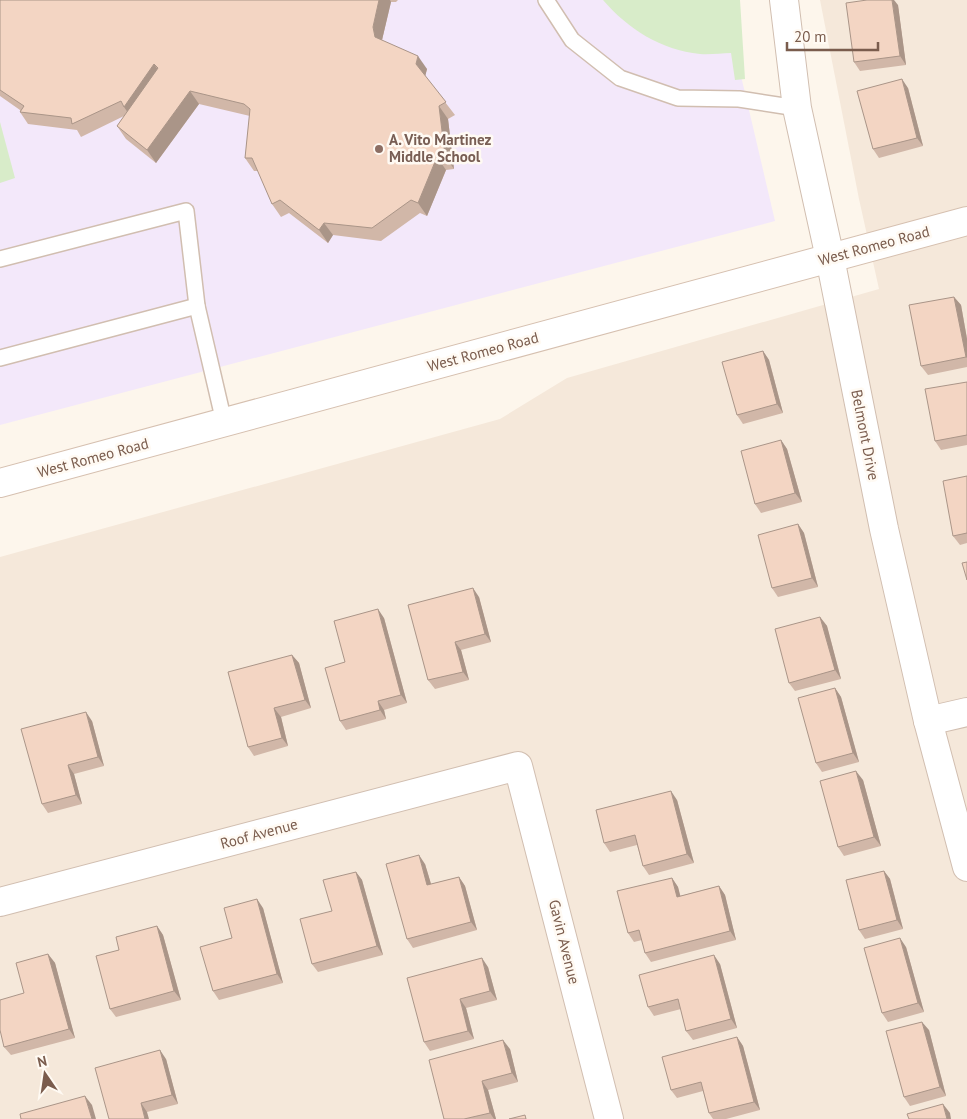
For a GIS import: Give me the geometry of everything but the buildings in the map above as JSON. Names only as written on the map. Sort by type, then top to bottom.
[{"type":"street","name":"Belmont Drive","points":[[784,0],[797,108],[830,258],[884,529],[928,721],[967,867]]},
{"type":"street","name":"West Romeo Road","points":[[0,483],[967,221]]},
{"type":"street","points":[[928,721],[967,712]]},
{"type":"street","name":"Roof Avenue","points":[[0,902],[518,766]]},
{"type":"street","name":"Gavin Avenue","points":[[518,766],[609,1119]]},
{"type":"lane","points":[[546,0],[572,40],[620,78],[678,98],[739,99],[797,108]]},
{"type":"lane","points":[[0,259],[186,211],[197,306],[224,422]]},
{"type":"lane","points":[[0,358],[197,306]]},
{"type":"shaded area","name":"A. Vito Martinez Middle School","points":[[0,0],[732,0],[741,76],[775,221],[0,425]]},
{"type":"shaded area","points":[[820,0],[967,0],[967,1119],[0,1119],[0,557],[500,419],[567,378],[879,289],[859,199]]},
{"type":"green space","points":[[603,0],[740,0],[745,79],[735,80],[731,53],[700,54],[686,52],[659,43],[634,29]]},
{"type":"green space","points":[[0,122],[15,178],[0,183]]},
{"type":"place","name":"A. Vito Martinez Middle School","points":[[379,149]]}]
